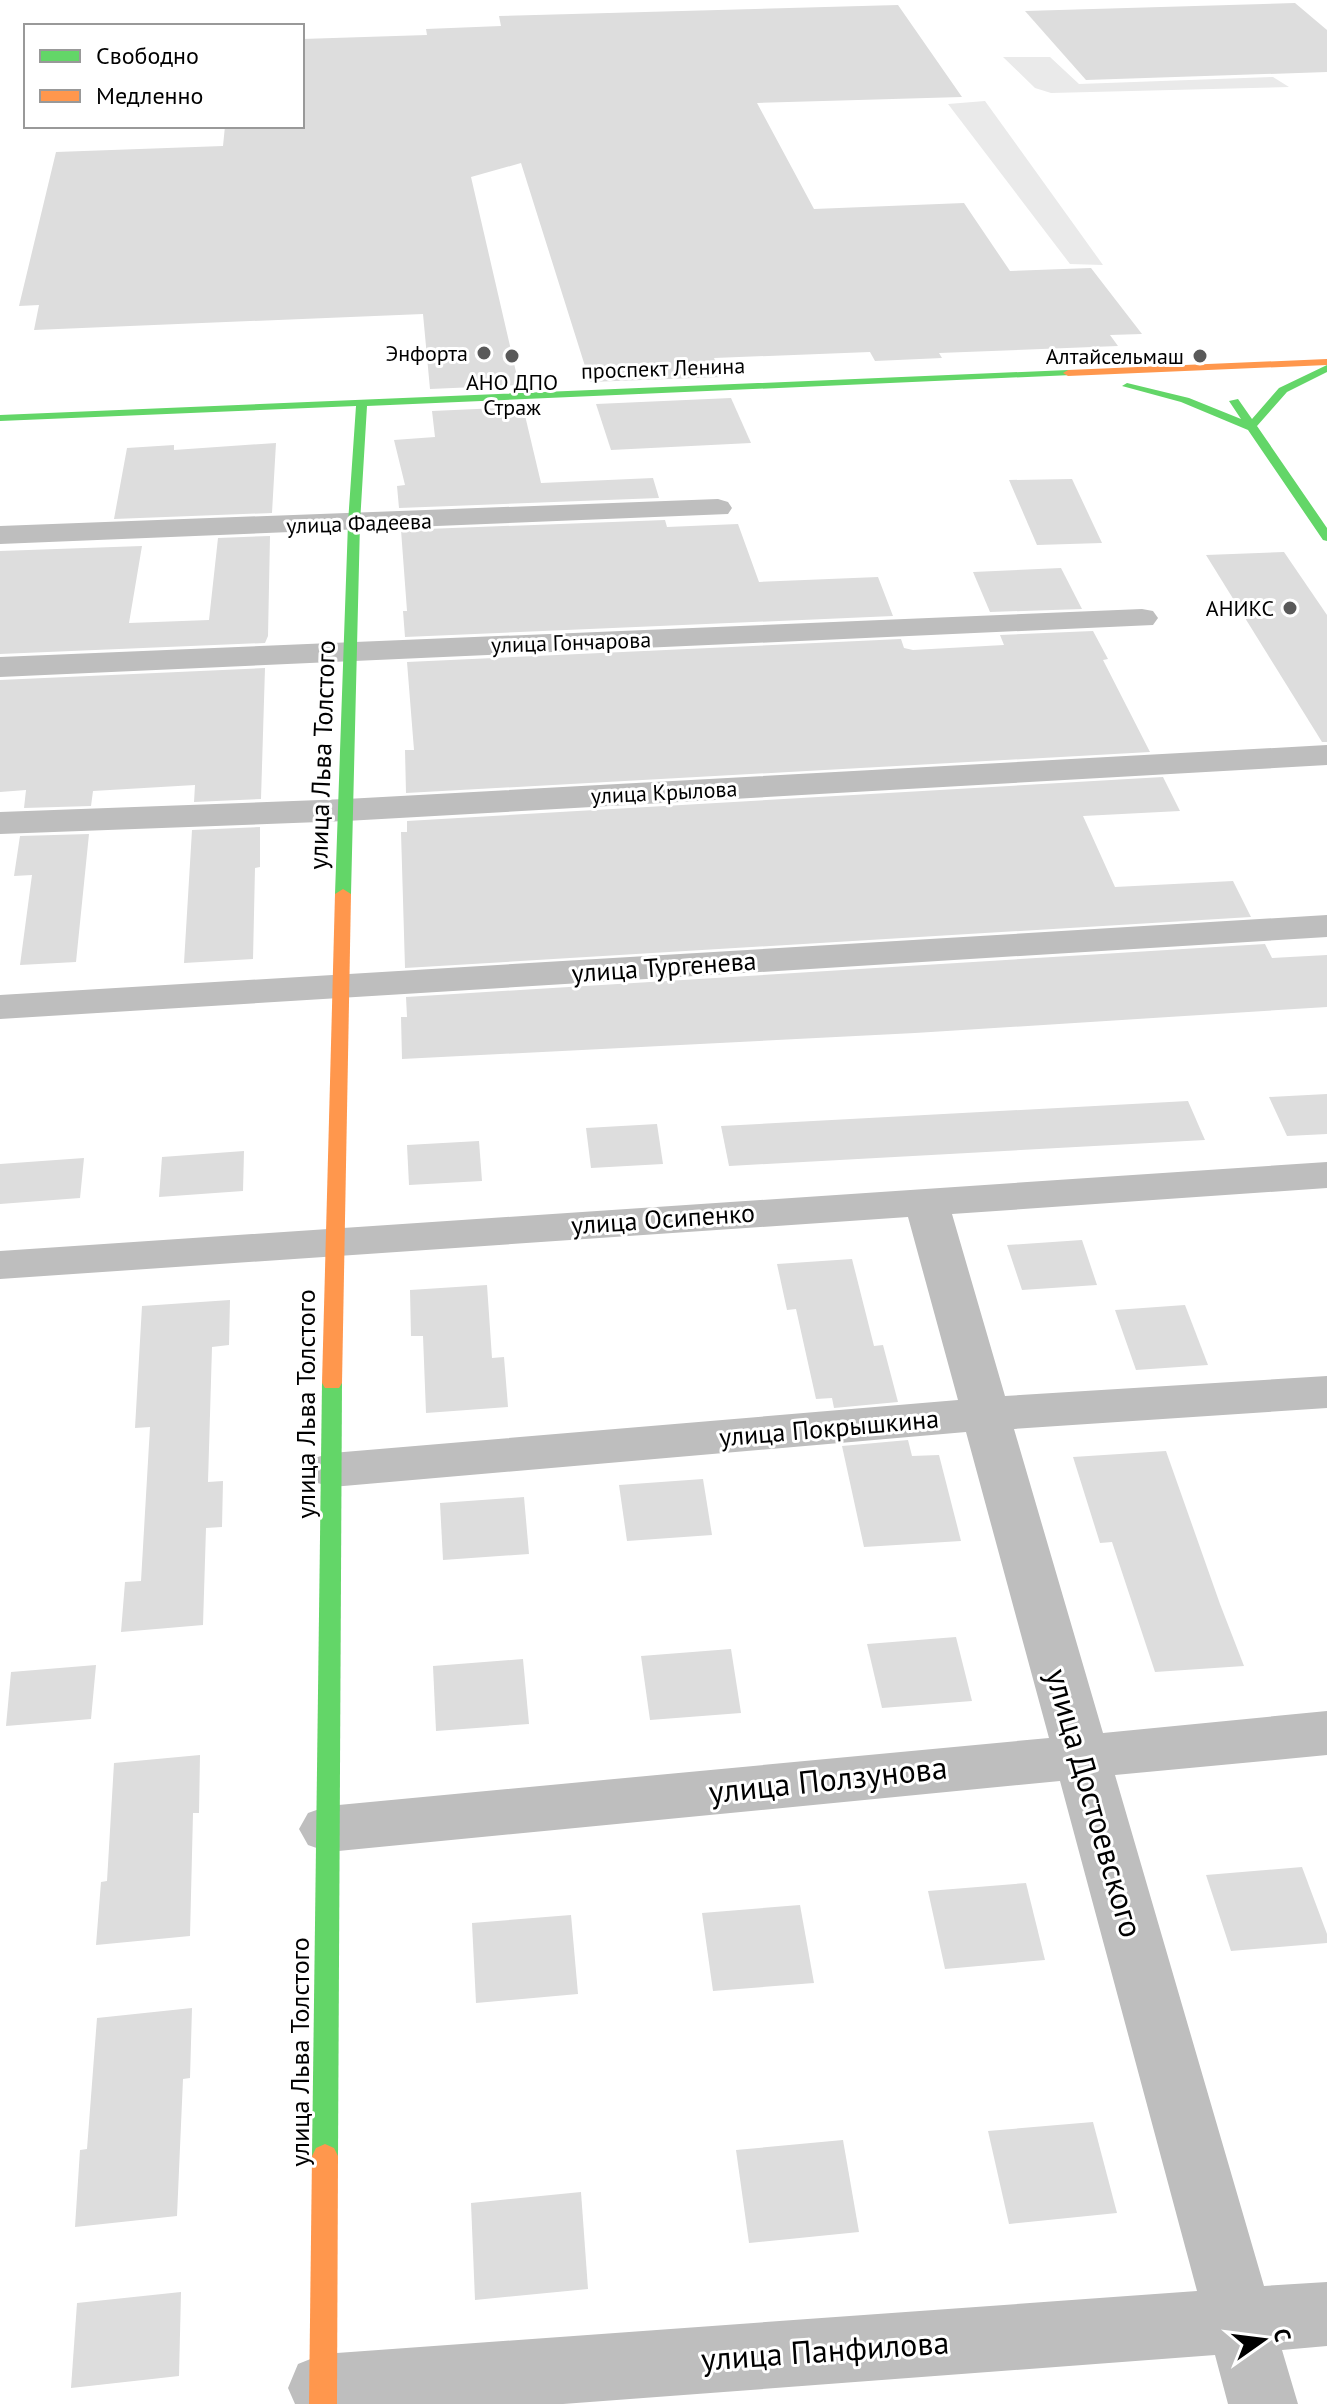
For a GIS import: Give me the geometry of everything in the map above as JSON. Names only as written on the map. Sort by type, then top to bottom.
[{"type":"street","name":"проспект Ленина","points":[[0,418],[1327,365]]},
{"type":"street","points":[[1250,427],[1266,402],[1292,382],[1327,365]]},
{"type":"street","points":[[1214,368],[1250,427],[1327,537]]},
{"type":"street","points":[[1042,376],[1121,385],[1185,400],[1250,427]]},
{"type":"street","name":"улица Льва Толстого","points":[[323,2396],[333,1242],[354,523],[362,405]]},
{"type":"street","name":"улица Фадеева","points":[[0,535],[718,508]]},
{"type":"street","name":"улица Гончарова","points":[[0,667],[1142,618]]},
{"type":"street","name":"улица Крылова","points":[[0,823],[346,810],[1327,755]]},
{"type":"street","name":"улица Тургенева","points":[[0,1007],[1327,926]]},
{"type":"street","name":"улица Осипенко","points":[[0,1265],[1327,1175]]},
{"type":"street","name":"улица Достоевского","points":[[926,1201],[1263,2404]]},
{"type":"street","name":"улица Покрышкина","points":[[332,1470],[986,1414],[1327,1392]]},
{"type":"street","name":"улица Ползунова","points":[[328,1829],[1327,1733]]},
{"type":"street","name":"улица Панфилова","points":[[323,2396],[1327,2314]]},
{"type":"shaded area","points":[[1003,57],[1050,57],[1079,84],[1273,77],[1289,87],[1051,93],[1035,88]]},
{"type":"shaded area","points":[[985,101],[1103,265],[1070,264],[948,104]]},
{"type":"building","points":[[1295,3],[1327,30],[1327,72],[1086,80],[1025,11]]},
{"type":"building","points":[[898,5],[962,97],[757,103],[814,209],[964,203],[1010,271],[1091,268],[1142,334],[1110,335],[1118,346],[939,353],[942,358],[875,361],[870,352],[714,358],[722,377],[590,382],[521,163],[471,177],[519,385],[430,389],[423,314],[34,330],[39,305],[19,306],[56,152],[223,146],[225,128],[304,128],[304,39],[427,35],[426,29],[501,26],[499,16]]},
{"type":"building","points":[[731,398],[751,443],[611,450],[596,404]]},
{"type":"building","points":[[523,407],[541,483],[653,478],[659,498],[399,508],[397,486],[405,485],[394,440],[435,437],[432,411]]},
{"type":"building","points":[[276,443],[272,513],[114,519],[127,448],[174,445],[174,450]]},
{"type":"building","points":[[1072,479],[1102,543],[1037,545],[1009,480]]},
{"type":"building","points":[[665,520],[667,527],[738,524],[759,582],[878,577],[893,616],[405,637],[403,611],[407,611],[401,530]]},
{"type":"building","points":[[270,536],[268,636],[265,643],[0,654],[0,551],[142,546],[129,623],[209,620],[218,538]]},
{"type":"building","points":[[1284,552],[1327,615],[1327,742],[1322,742],[1206,555]]},
{"type":"building","points":[[1061,568],[1082,609],[990,612],[973,572]]},
{"type":"building","points":[[1093,631],[1108,659],[1103,660],[1150,752],[406,793],[405,750],[414,750],[407,662],[901,639],[904,648],[913,650],[1004,645],[1000,635]]},
{"type":"building","points":[[265,668],[261,799],[194,802],[195,785],[93,791],[91,806],[24,808],[26,790],[0,792],[0,680]]},
{"type":"building","points":[[1163,777],[1180,811],[1083,816],[1115,887],[1233,881],[1251,917],[405,968],[401,832],[407,832],[407,821]]},
{"type":"building","points":[[260,827],[260,867],[255,868],[253,959],[184,963],[192,830]]},
{"type":"building","points":[[89,834],[76,962],[20,965],[32,875],[14,876],[20,836]]},
{"type":"building","points":[[1265,944],[1272,958],[1327,955],[1327,1007],[915,1033],[402,1059],[401,1017],[407,1017],[406,997]]},
{"type":"building","points":[[1327,1094],[1327,1134],[1287,1136],[1269,1097]]},
{"type":"building","points":[[1188,1101],[1205,1140],[729,1166],[721,1126]]},
{"type":"building","points":[[657,1124],[663,1164],[591,1168],[586,1128]]},
{"type":"building","points":[[479,1141],[482,1181],[409,1185],[407,1145]]},
{"type":"building","points":[[244,1151],[243,1191],[159,1197],[162,1157]]},
{"type":"building","points":[[84,1158],[80,1198],[0,1204],[0,1164]]},
{"type":"building","points":[[1082,1240],[1097,1285],[1022,1290],[1007,1245]]},
{"type":"building","points":[[852,1259],[874,1346],[883,1345],[898,1402],[834,1408],[832,1398],[816,1399],[796,1309],[787,1310],[777,1264]]},
{"type":"building","points":[[487,1285],[492,1358],[504,1357],[508,1407],[426,1413],[423,1336],[411,1336],[410,1290]]},
{"type":"building","points":[[230,1300],[229,1345],[212,1347],[208,1482],[223,1481],[222,1527],[206,1528],[203,1625],[121,1632],[125,1582],[141,1581],[150,1427],[135,1428],[142,1306]]},
{"type":"building","points":[[1185,1305],[1208,1365],[1136,1370],[1115,1310]]},
{"type":"building","points":[[908,1440],[912,1456],[939,1455],[961,1541],[864,1547],[842,1446]]},
{"type":"building","points":[[1166,1451],[1244,1666],[1155,1672],[1112,1542],[1100,1543],[1073,1457]]},
{"type":"building","points":[[703,1479],[712,1535],[627,1541],[619,1485]]},
{"type":"building","points":[[524,1497],[529,1554],[443,1560],[440,1503]]},
{"type":"building","points":[[956,1637],[972,1701],[882,1708],[867,1644]]},
{"type":"building","points":[[731,1649],[741,1713],[650,1720],[641,1656]]},
{"type":"building","points":[[523,1659],[529,1724],[436,1731],[433,1666]]},
{"type":"building","points":[[96,1665],[91,1719],[6,1726],[11,1672]]},
{"type":"building","points":[[200,1755],[199,1813],[193,1813],[190,1936],[96,1945],[101,1882],[107,1881],[114,1763]]},
{"type":"building","points":[[1302,1867],[1327,1934],[1327,1943],[1231,1951],[1206,1875]]},
{"type":"building","points":[[1026,1883],[1045,1960],[945,1969],[928,1891]]},
{"type":"building","points":[[800,1905],[814,1983],[713,1991],[702,1913]]},
{"type":"building","points":[[571,1915],[578,1994],[476,2003],[472,1923]]},
{"type":"building","points":[[192,2008],[190,2078],[183,2079],[177,2216],[75,2227],[80,2150],[87,2149],[97,2018]]},
{"type":"building","points":[[1093,2122],[1117,2213],[1009,2224],[988,2131]]},
{"type":"building","points":[[843,2140],[859,2232],[749,2243],[736,2150]]},
{"type":"building","points":[[581,2192],[588,2289],[475,2300],[471,2203]]},
{"type":"building","points":[[181,2292],[179,2376],[71,2388],[77,2303]]},
{"type":"traffic: fast","points":[[1127,386],[1185,400],[1250,427],[1283,390],[1327,368]]},
{"type":"traffic: fast","points":[[0,418],[1068,373]]},
{"type":"traffic: fast","points":[[1234,401],[1327,537]]},
{"type":"traffic: fast","points":[[343,894],[354,523],[362,405]]},
{"type":"traffic: fast","points":[[325,2156],[332,1383]]},
{"type":"traffic: slow","points":[[1068,373],[1327,362]]},
{"type":"traffic: slow","points":[[332,1383],[343,894]]},
{"type":"traffic: slow","points":[[323,2404],[325,2156]]},
{"type":"place","name":"Энфорта","points":[[484,353]]},
{"type":"place","name":"АНО ДПО Страж","points":[[512,356]]},
{"type":"place","name":"Алтайсельмаш","points":[[1200,356]]},
{"type":"place","name":"АНИКС","points":[[1290,608]]}]
